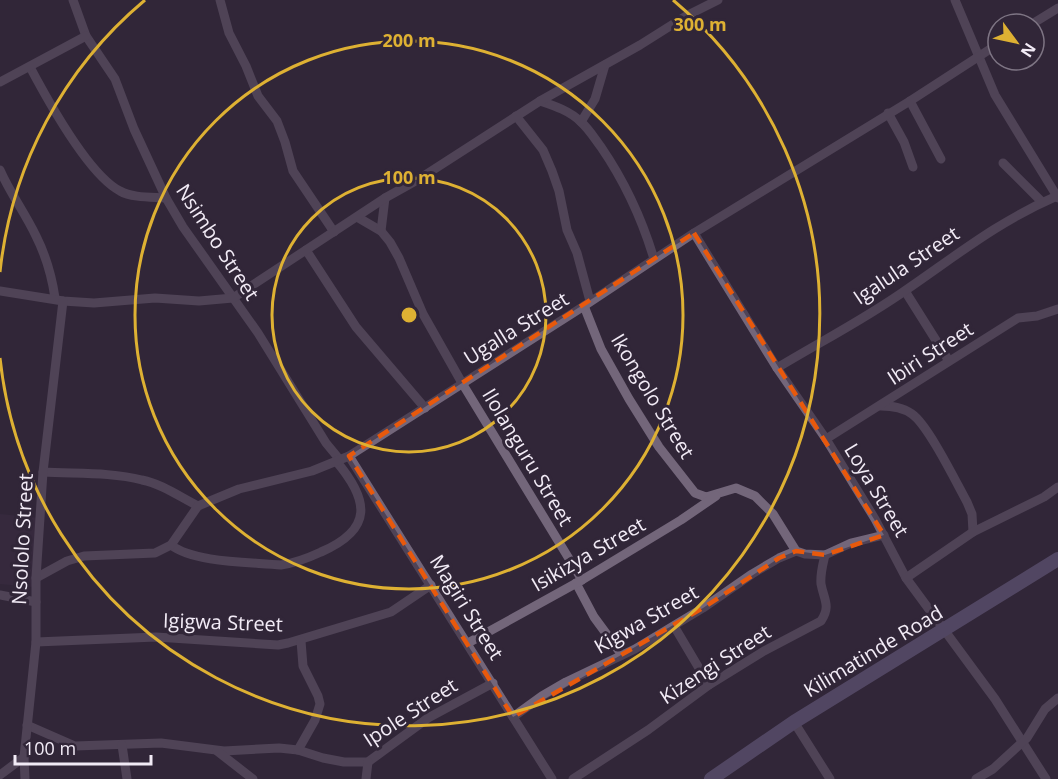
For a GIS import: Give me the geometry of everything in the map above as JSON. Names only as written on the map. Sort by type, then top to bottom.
[{"type":"main road","name":"Kilimatinde Road","points":[[711,779],[794,722],[1058,559]]},
{"type":"street","name":"Nsimbo Street","points":[[73,0],[86,36],[115,79],[134,129],[166,198],[183,227],[258,333],[355,486],[362,504],[360,517],[353,531],[338,544],[292,564],[281,565],[192,556],[171,545]]},
{"type":"street","points":[[220,0],[229,33],[258,96],[277,121],[293,171],[334,232]]},
{"type":"street","points":[[0,291],[94,303],[155,298],[199,301],[232,298],[385,198],[419,179],[540,101],[686,16],[718,0]]},
{"type":"street","points":[[955,0],[980,54],[995,95],[1057,197]]},
{"type":"street","points":[[0,82],[86,36]]},
{"type":"street","name":"Ugalla Street","points":[[198,506],[239,489],[297,475],[349,456],[694,233],[910,101],[986,51]]},
{"type":"street","points":[[581,122],[595,99],[605,65]]},
{"type":"street","points":[[30,67],[82,152],[110,185],[122,193],[166,198]]},
{"type":"street","points":[[540,101],[565,110],[581,122],[605,153],[637,209],[654,259]]},
{"type":"street","points":[[910,101],[941,159]]},
{"type":"street","points":[[888,113],[904,142],[913,167]]},
{"type":"street","name":"Ikongolo Street","points":[[516,116],[543,150],[552,171],[559,191],[567,230],[578,253],[587,304],[602,349],[658,447],[695,493],[706,497],[736,488],[755,496],[773,514],[796,551]]},
{"type":"street","points":[[1003,163],[1042,202]]},
{"type":"street","name":"Nsololo Street","points":[[0,170],[36,236],[51,272],[59,300],[43,472],[36,578],[36,642],[24,757],[25,779]]},
{"type":"street","name":"Igalula Street","points":[[777,368],[905,291],[975,240],[1042,202],[1057,197]]},
{"type":"street","points":[[357,218],[381,231],[385,198]]},
{"type":"street","name":"Ilolanguru Street","points":[[381,231],[399,258],[423,314],[462,384],[579,581],[594,617],[622,655]]},
{"type":"street","name":"Loya Street","points":[[694,233],[777,368],[826,439],[884,535],[906,578],[989,690],[1046,779]]},
{"type":"street","points":[[306,250],[343,308],[367,340],[425,408]]},
{"type":"street","points":[[905,291],[949,361]]},
{"type":"street","name":"Ibiri Street","points":[[826,439],[1018,318],[1037,316],[1058,309]]},
{"type":"street","points":[[881,406],[895,406],[917,418],[967,502],[974,524],[973,532]]},
{"type":"street","name":"Magiri Street","points":[[349,456],[552,779]]},
{"type":"street","points":[[36,578],[67,561],[84,556],[155,554],[171,545],[198,506],[165,488],[144,480],[43,472]]},
{"type":"street","points":[[906,578],[973,532],[1044,497],[1058,487]]},
{"type":"street","name":"Isikizya Street","points":[[468,643],[579,581],[705,505],[723,491]]},
{"type":"street","points":[[796,551],[825,555],[851,543],[884,535]]},
{"type":"street","name":"Kigwa Street","points":[[513,717],[542,696],[674,626],[752,574],[796,551]]},
{"type":"street","name":"Kizengi Street","points":[[573,779],[648,730],[709,685],[820,621],[826,613],[821,577],[825,555]]},
{"type":"street","name":"Igigwa Street","points":[[36,642],[156,637],[278,645],[301,641],[391,612],[431,585]]},
{"type":"street","points":[[0,595],[36,602]]},
{"type":"street","points":[[674,626],[709,685]]},
{"type":"street","points":[[298,750],[315,720],[320,704],[303,666],[301,641]]},
{"type":"street","name":"Ipole Street","points":[[27,725],[75,746],[161,743],[214,750],[243,751],[279,748],[298,750],[344,762],[368,762],[428,718],[493,683]]},
{"type":"street","points":[[976,779],[993,769],[1027,738],[1045,709],[1058,698]]},
{"type":"street","points":[[794,722],[830,779]]},
{"type":"street","points":[[122,745],[127,779]]},
{"type":"street","points":[[214,750],[254,779]]},
{"type":"street","points":[[0,775],[24,757]]},
{"type":"street","points":[[366,779],[368,762]]},
{"type":"highlighted area","points":[[694,233],[884,535],[825,555],[796,551],[779,558],[703,608],[513,717],[349,456]]},
{"type":"shaded area","points":[[0,514],[39,518],[32,587],[0,584]]}]
